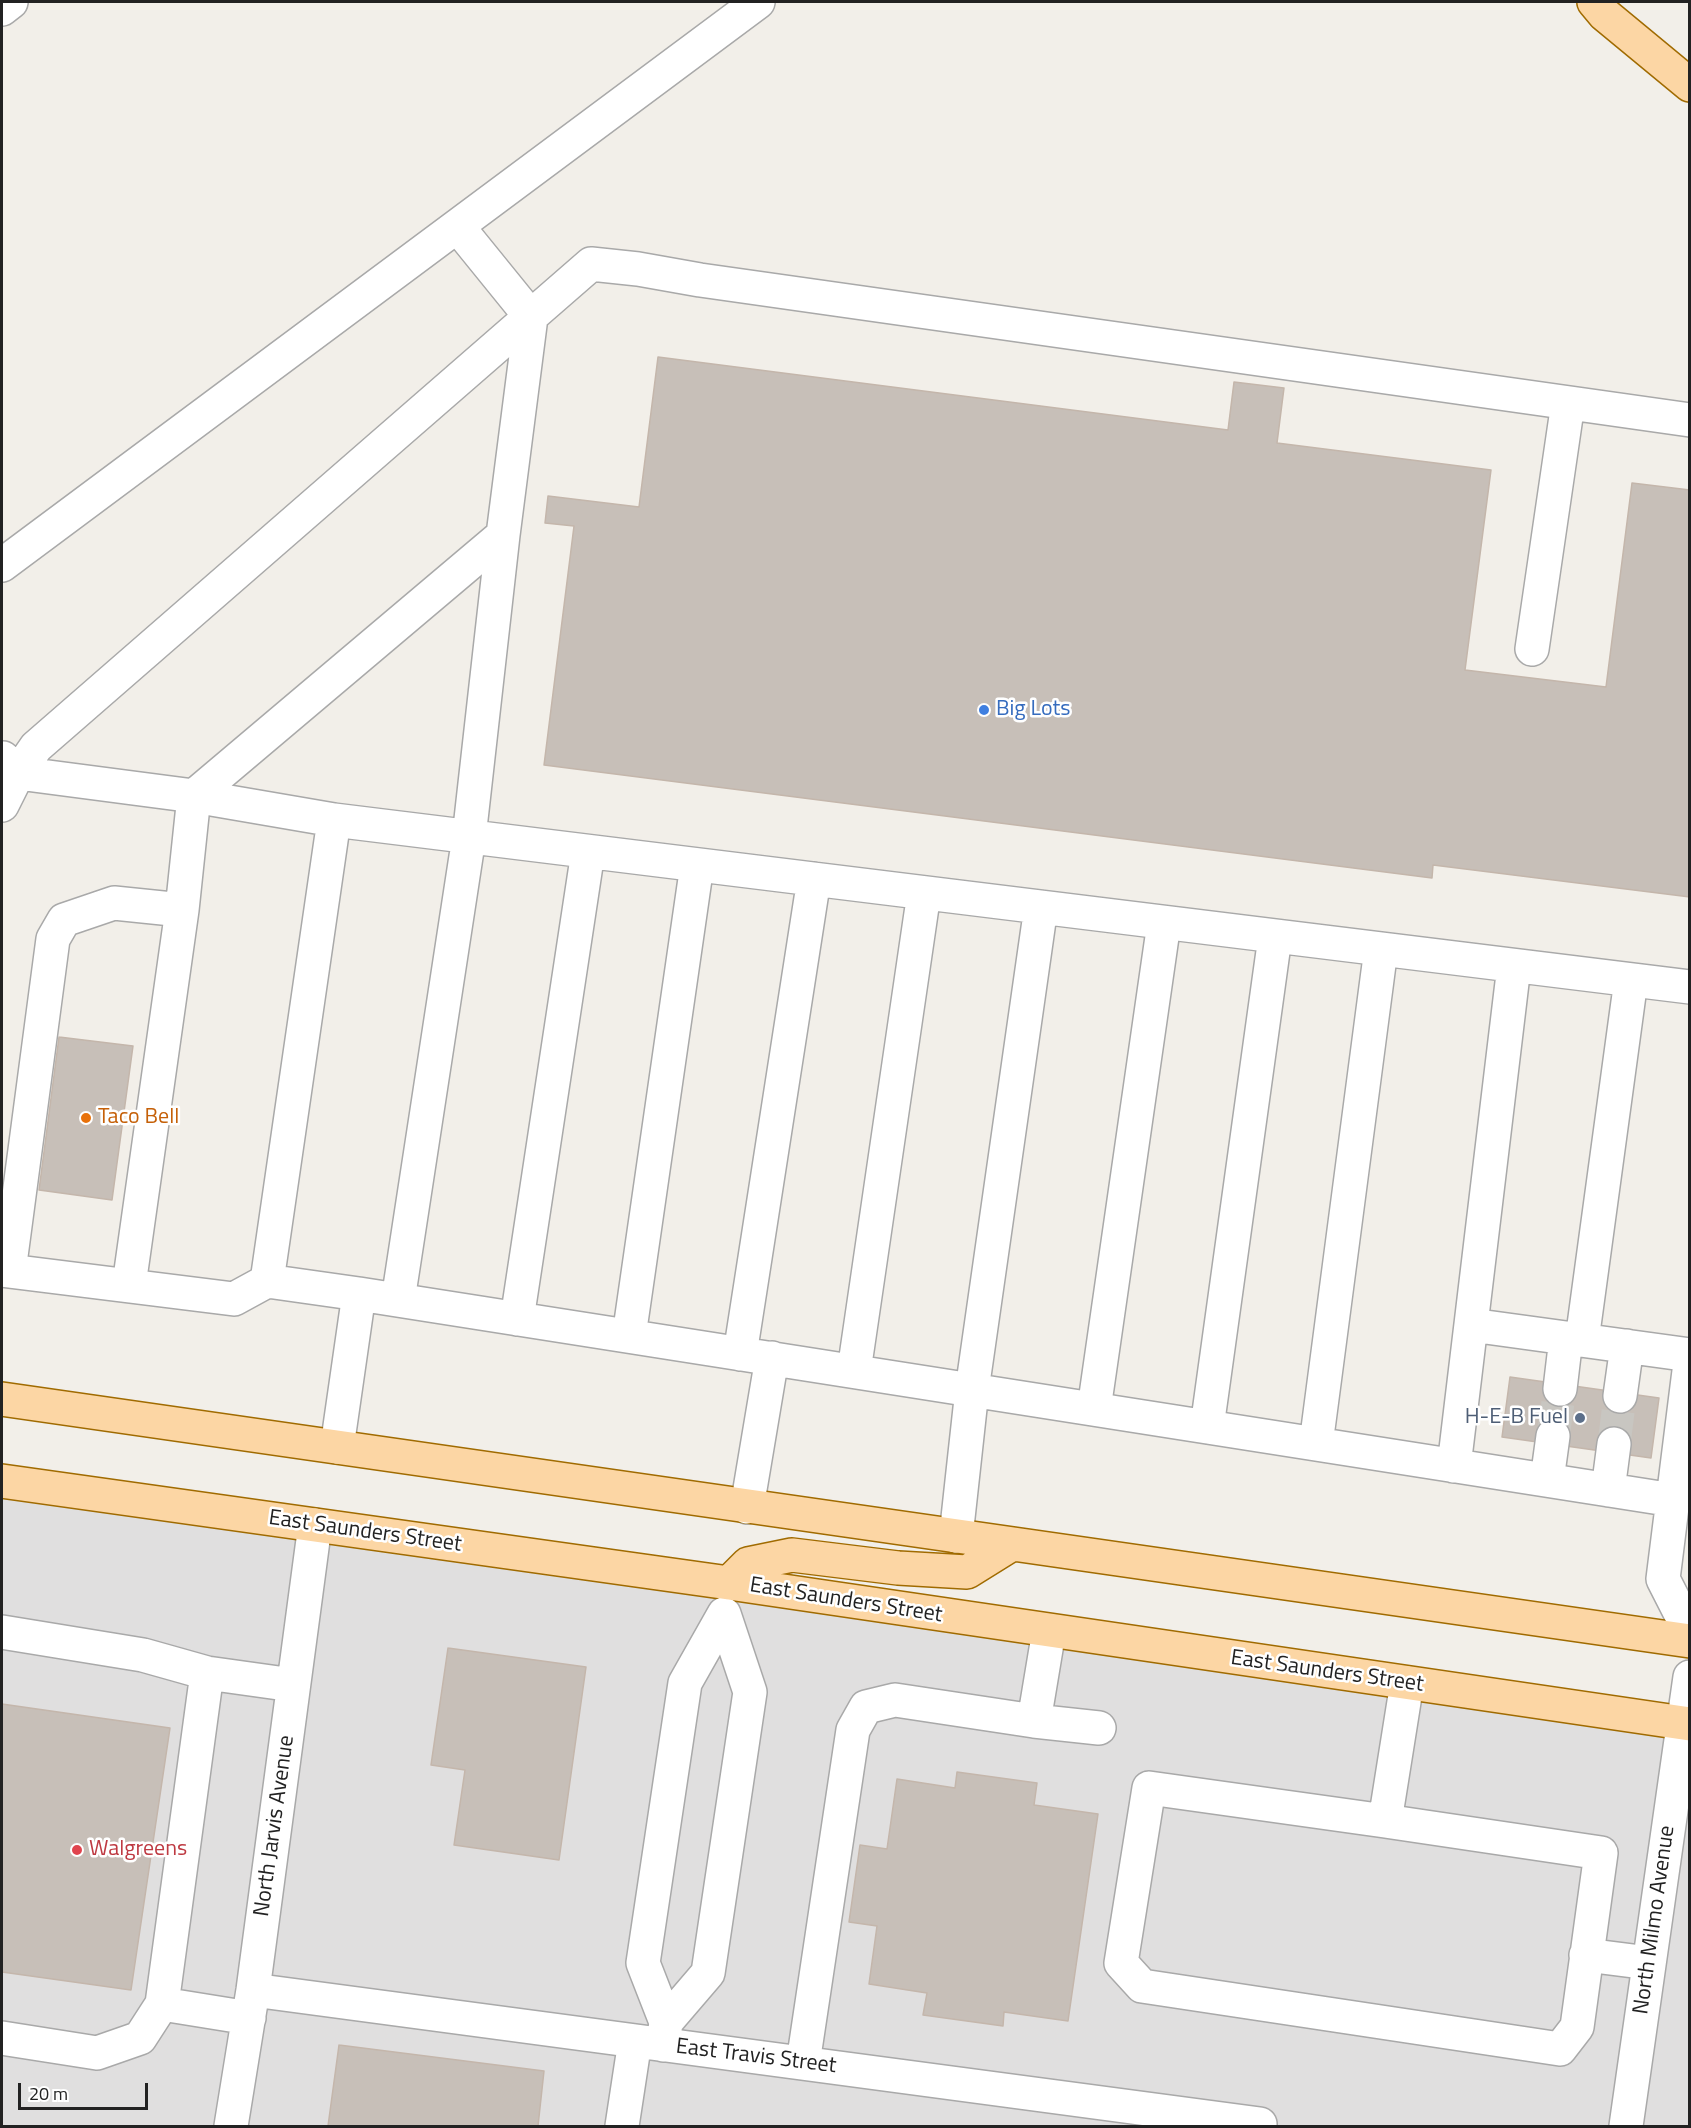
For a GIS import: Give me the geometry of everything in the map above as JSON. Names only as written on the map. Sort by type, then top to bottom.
[{"type":"main road","points":[[1594,2],[1604,14],[1689,85]]},
{"type":"main road","points":[[2,1399],[1689,1641]]},
{"type":"main road","name":"East Saunders Street","points":[[2,1481],[315,1525],[727,1598],[1049,1632],[1686,1724]]},
{"type":"main road","points":[[727,1598],[748,1564],[792,1554],[898,1568],[967,1572],[1012,1544]]},
{"type":"street","points":[[2,9],[11,2]]},
{"type":"street","points":[[2,566],[758,2]]},
{"type":"street","points":[[398,1300],[469,837],[503,535],[531,317],[458,227]]},
{"type":"street","points":[[2,805],[10,765],[36,747],[591,264],[1689,420]]},
{"type":"street","points":[[1532,649],[1568,403]]},
{"type":"street","points":[[129,1285],[182,910],[194,796],[503,535]]},
{"type":"street","points":[[10,765],[334,820],[1689,987]]},
{"type":"street","points":[[267,1281],[334,820]]},
{"type":"street","points":[[517,1319],[588,852]]},
{"type":"street","points":[[629,1336],[697,865]]},
{"type":"street","points":[[747,1506],[756,1356],[814,879]]},
{"type":"street","points":[[854,1371],[924,893]]},
{"type":"street","points":[[182,910],[114,903],[64,920],[53,939],[5,1270],[234,1299],[267,1281],[1673,1500]]},
{"type":"street","points":[[956,1536],[972,1390],[1041,908]]},
{"type":"street","points":[[1094,1409],[1164,922]]},
{"type":"street","points":[[1207,1427],[1275,937]]},
{"type":"street","points":[[1316,1444],[1381,949]]},
{"type":"street","points":[[1454,1466],[1514,966]]},
{"type":"street","points":[[1560,1389],[1574,1339],[1631,980]]},
{"type":"street","points":[[337,1447],[359,1294]]},
{"type":"street","points":[[1471,1325],[1689,1355]]},
{"type":"street","points":[[1620,1396],[1627,1346]]},
{"type":"street","points":[[1689,1364],[1663,1579],[1689,1632]]},
{"type":"street","points":[[1547,1480],[1553,1436]]},
{"type":"street","points":[[1608,1490],[1614,1444]]},
{"type":"street","name":"North Jarvis Avenue","points":[[231,2127],[251,2004],[315,1525]]},
{"type":"street","points":[[654,2036],[643,1963],[685,1683],[727,1598]]},
{"type":"street","points":[[622,2127],[654,2036],[708,1974],[750,1692],[727,1598]]},
{"type":"street","points":[[2,1632],[143,1655],[207,1673],[293,1685]]},
{"type":"street","points":[[1034,1721],[1049,1632]]},
{"type":"street","points":[[2,2038],[97,2053],[140,2038],[162,2004],[207,1673]]},
{"type":"street","name":"North Milmo Avenue","points":[[1626,2127],[1686,1724],[1689,1677]]},
{"type":"street","points":[[1385,1821],[1407,1683]]},
{"type":"street","points":[[803,2063],[853,1730],[866,1707],[895,1700],[1034,1721],[1099,1728]]},
{"type":"street","points":[[1149,1788],[1385,1821],[1601,1853],[1577,2027],[1560,2049],[1142,1986],[1121,1963],[1149,1788]]},
{"type":"street","points":[[1586,1954],[1649,1963]]},
{"type":"street","name":"East Travis Street","points":[[162,2004],[251,2004],[654,2036],[803,2063],[1259,2125]]},
{"type":"shaded area","points":[[2,1481],[1689,1724],[1689,2126],[2,2126]]},
{"type":"building","points":[[658,357],[1228,430],[1234,382],[1284,388],[1277,443],[1491,470],[1465,670],[1606,687],[1632,483],[1690,490],[1690,897],[1433,865],[1432,878],[544,765],[574,526],[545,523],[548,496],[639,507]]},
{"type":"building","name":"Taco Bell","points":[[59,1037],[133,1046],[112,1200],[39,1190]]},
{"type":"building","name":"H-E-B Fuel","points":[[1510,1377],[1659,1398],[1651,1458],[1502,1437]]},
{"type":"building","points":[[448,1648],[586,1667],[559,1860],[454,1845],[465,1770],[431,1765]]},
{"type":"building","name":"Walgreens","points":[[2,1704],[170,1728],[131,1990],[2,1972]]},
{"type":"building","points":[[957,1772],[1037,1783],[1034,1805],[1098,1814],[1068,2021],[1004,2012],[1003,2026],[923,2015],[927,1993],[869,1984],[877,1926],[849,1922],[860,1845],[887,1849],[897,1779],[955,1788]]},
{"type":"building","points":[[339,2045],[544,2071],[538,2126],[328,2126]]},
{"type":"tunnel","points":[[1553,1436],[1560,1389]]},
{"type":"tunnel","points":[[1614,1444],[1620,1396]]},
{"type":"place","name":"Big Lots","points":[[984,710]]},
{"type":"place","name":"Taco Bell","points":[[86,1118]]},
{"type":"place","name":"H-E-B Fuel","points":[[1580,1418]]},
{"type":"place","name":"Walgreens","points":[[77,1850]]}]
